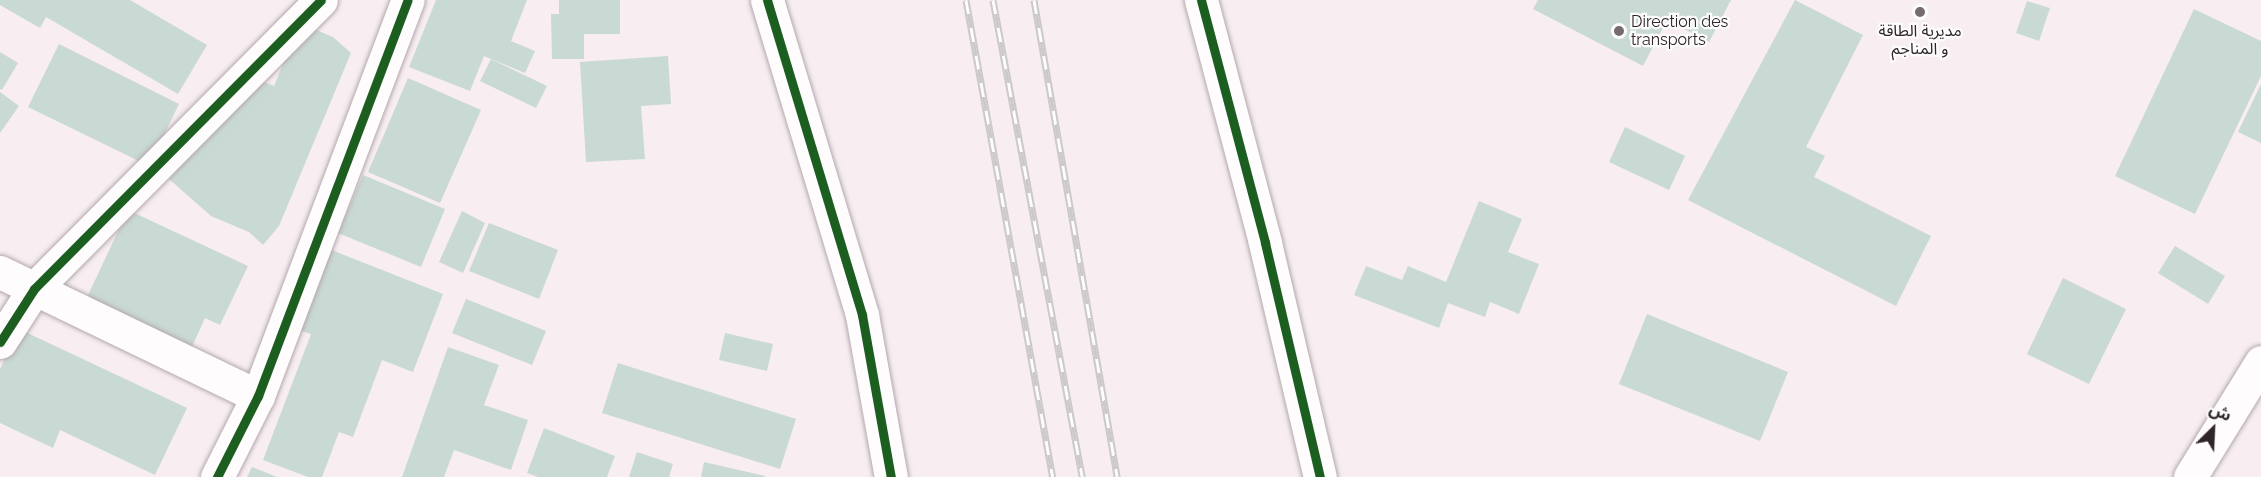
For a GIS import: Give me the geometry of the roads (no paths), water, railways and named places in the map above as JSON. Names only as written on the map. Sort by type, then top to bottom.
[{"type":"street","points":[[0,342],[34,289],[321,0]]},
{"type":"street","points":[[217,477],[258,396],[408,0]]},
{"type":"street","points":[[767,0],[862,315],[891,477]]},
{"type":"street","points":[[1201,0],[1265,243],[1320,477]]},
{"type":"street","points":[[0,272],[258,396]]},
{"type":"street","points":[[2190,477],[2261,362]]},
{"type":"railway","points":[[966,0],[1053,477]]},
{"type":"railway","points":[[993,0],[1082,477]]},
{"type":"railway","points":[[1034,0],[1117,477]]},
{"type":"place","name":"مديرية الطاقة و المناجم","points":[[1920,12]]},
{"type":"place","name":"Direction des transports","points":[[1619,31]]}]
